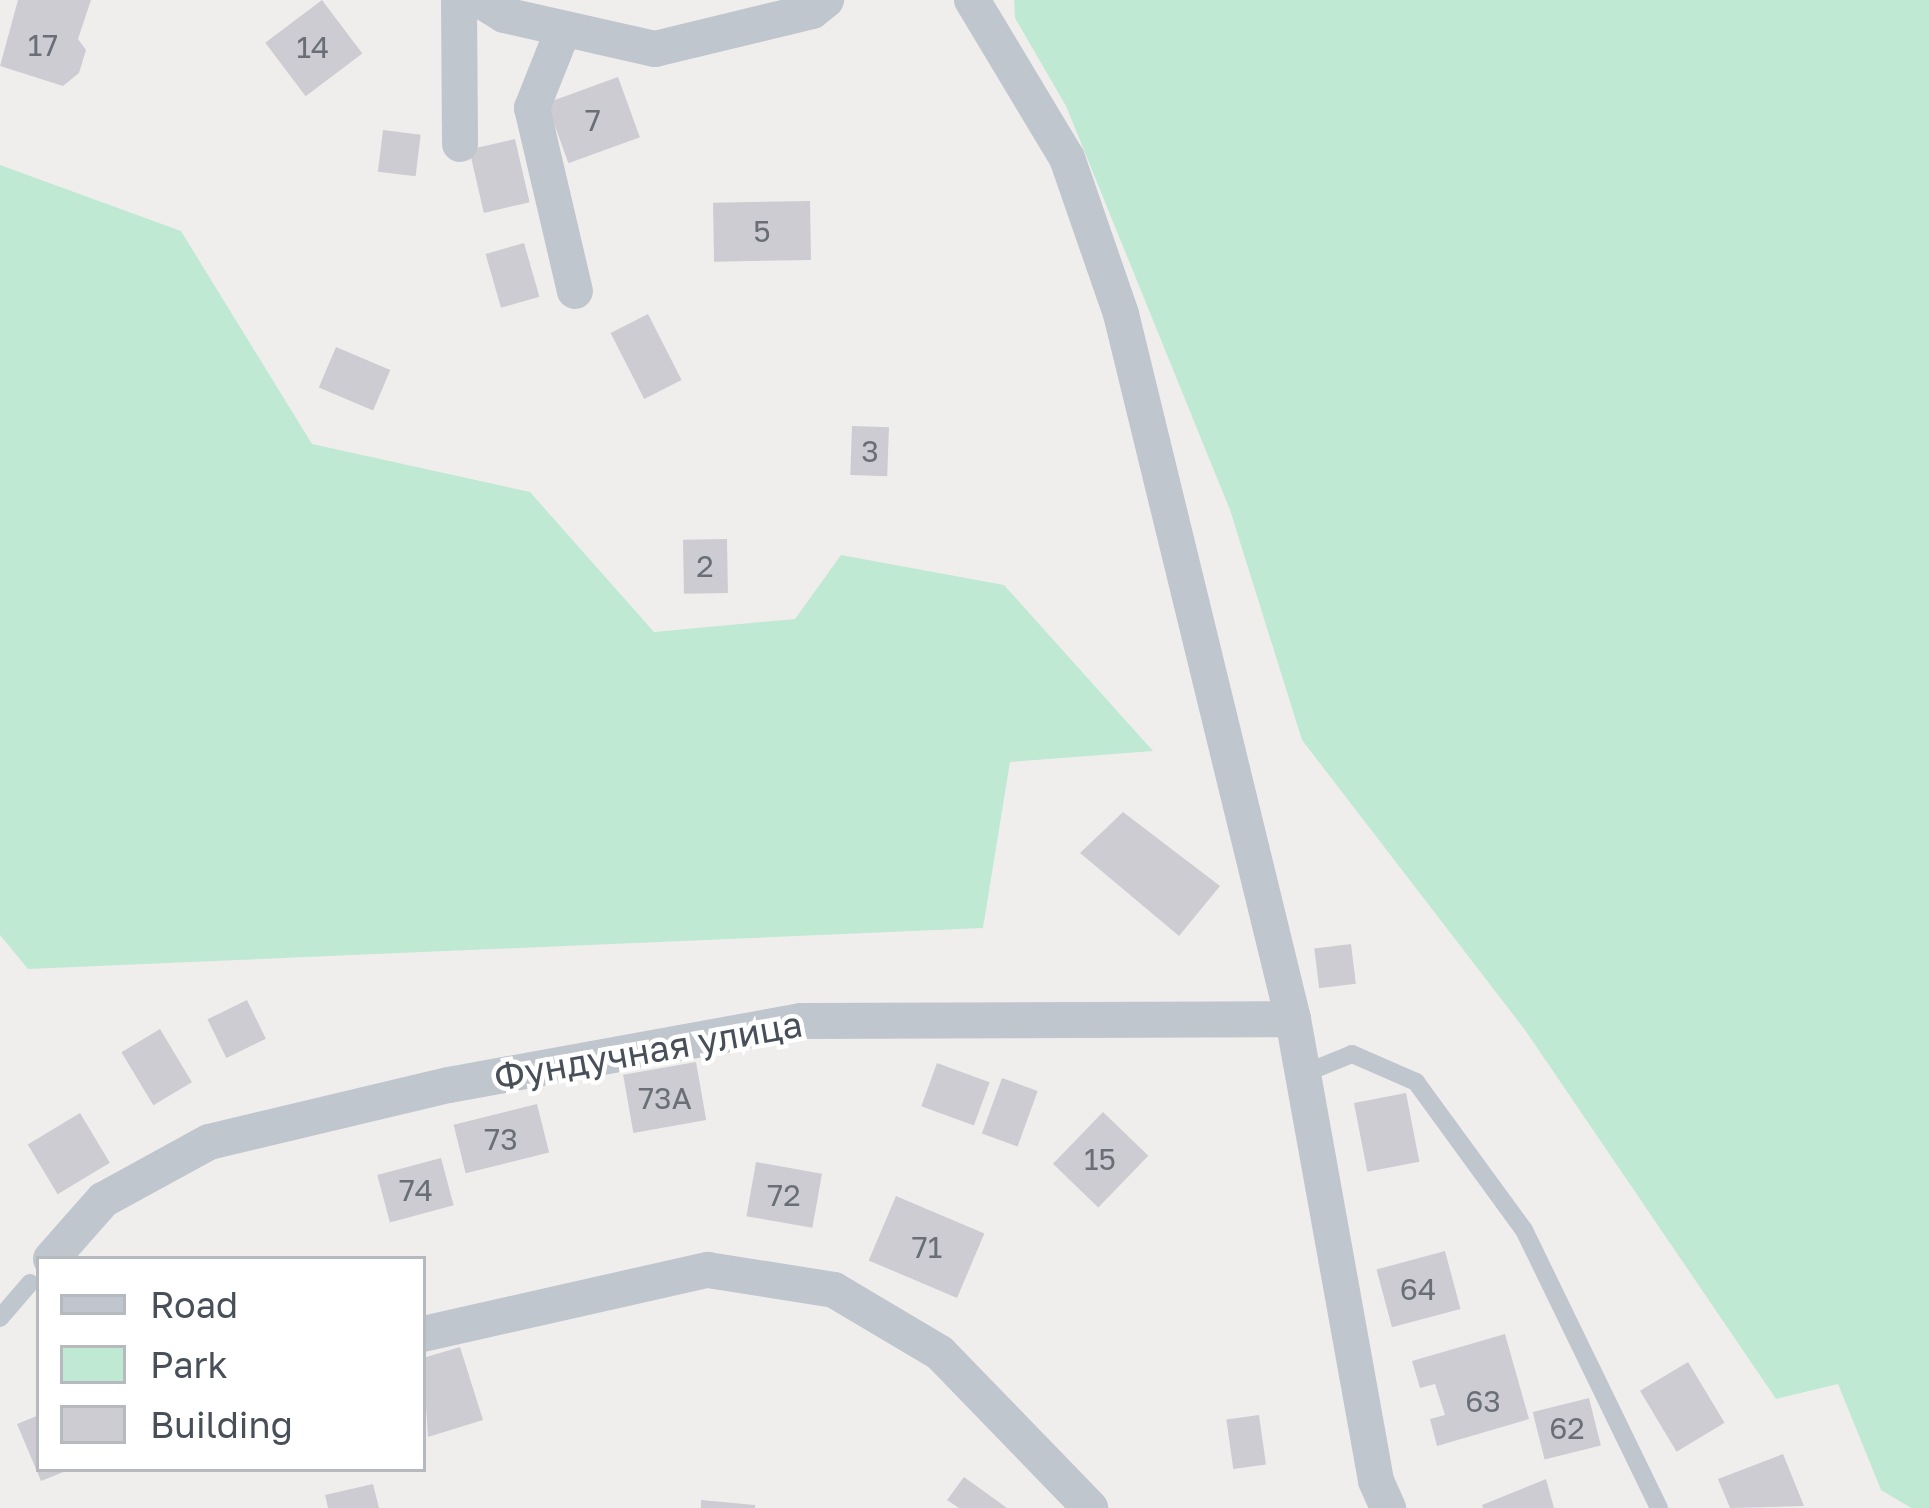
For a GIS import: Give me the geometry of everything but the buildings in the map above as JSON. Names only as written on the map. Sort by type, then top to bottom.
[{"type":"street","points":[[459,0],[460,144]]},
{"type":"street","points":[[480,0],[563,30],[655,50],[812,11],[826,0]]},
{"type":"street","points":[[972,0],[1067,158],[1120,314],[1293,1019],[1376,1481],[1388,1508]]},
{"type":"street","points":[[563,30],[532,108],[575,291]]},
{"type":"street","name":"Фундучная улица","points":[[53,1256],[103,1200],[209,1142],[449,1084],[801,1021],[1293,1019]]},
{"type":"street","points":[[426,1333],[708,1270],[833,1290],[940,1353],[1090,1508]]},
{"type":"lane","points":[[1304,1074],[1352,1054],[1416,1082],[1524,1230],[1659,1508]]},
{"type":"lane","points":[[0,1318],[36,1276]]},
{"type":"green space","points":[[1014,0],[1929,0],[1929,1508],[1911,1508],[1881,1490],[1838,1384],[1776,1399],[1525,1030],[1302,740],[1230,510],[1066,106],[1015,18]]},
{"type":"green space","points":[[0,165],[181,231],[312,444],[530,492],[654,632],[795,619],[841,555],[1004,585],[1153,751],[1010,762],[983,928],[28,969],[0,935]]}]
